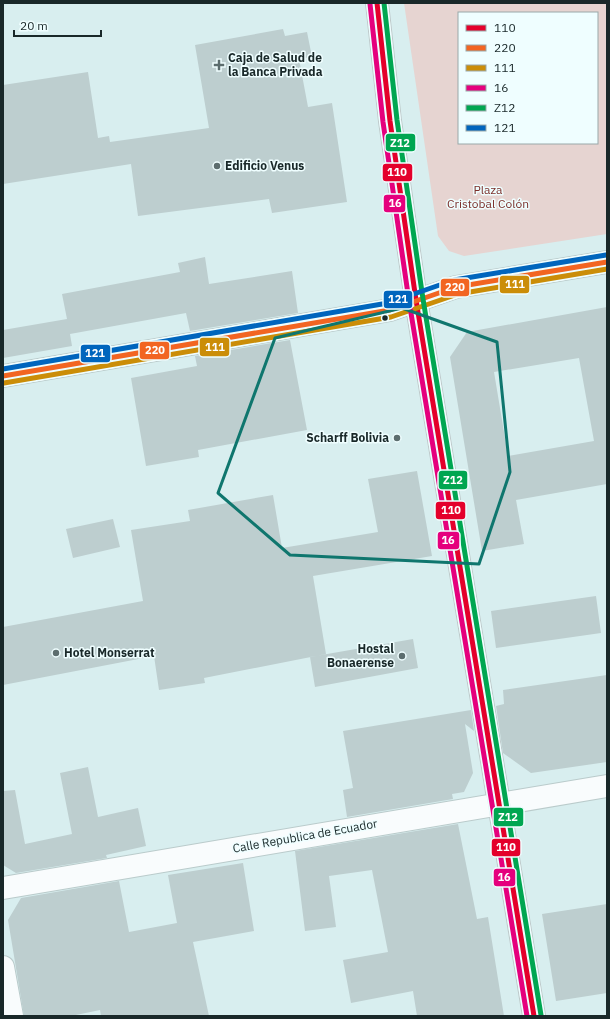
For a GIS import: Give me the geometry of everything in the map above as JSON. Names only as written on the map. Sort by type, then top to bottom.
[{"type":"main road","points":[[377,3],[390,121],[416,300],[534,1016]]},
{"type":"street","points":[[3,376],[390,310],[456,287],[607,262]]},
{"type":"street","name":"Calle Republica de Ecuador","points":[[3,888],[499,803],[607,786]]},
{"type":"street","points":[[3,967],[12,1016]]},
{"type":"highlighted area","points":[[402,308],[497,342],[510,472],[479,564],[290,555],[218,493],[275,338]]},
{"type":"green space","name":"Plaza Cristobal Colón","points":[[404,3],[607,3],[607,234],[464,256],[449,251],[438,236]]},
{"type":"building","points":[[283,29],[285,36],[307,32],[312,57],[299,59],[308,107],[332,103],[347,202],[272,213],[269,199],[138,216],[131,164],[3,184],[3,85],[88,72],[98,138],[109,136],[110,142],[209,128],[195,45]]},
{"type":"building","points":[[205,257],[209,284],[292,271],[298,313],[190,331],[186,313],[70,334],[72,346],[3,358],[3,330],[67,319],[62,294],[180,272],[178,263]]},
{"type":"building","points":[[607,307],[607,484],[516,500],[524,544],[482,551],[450,357],[467,332]],"holes":[[[579,358],[594,441],[508,456],[494,372]]]},
{"type":"building","points":[[290,340],[307,430],[198,450],[199,457],[146,466],[131,378],[197,366],[195,356]]},
{"type":"building","points":[[417,471],[432,556],[313,576],[326,654],[204,678],[205,683],[159,690],[154,656],[3,685],[3,627],[143,601],[131,530],[190,521],[188,510],[273,495],[282,548],[378,532],[368,479]]},
{"type":"building","points":[[113,519],[120,547],[73,558],[66,529]]},
{"type":"building","points":[[596,596],[601,633],[496,648],[491,611]]},
{"type":"building","name":"Hostal Bonaerense","points":[[413,639],[418,668],[315,687],[310,657]]},
{"type":"building","points":[[607,675],[607,762],[531,773],[503,753],[496,706],[504,704],[503,690]]},
{"type":"building","points":[[471,710],[474,731],[465,724],[473,773],[464,792],[452,794],[453,799],[347,817],[343,790],[353,788],[343,731]]},
{"type":"building","points":[[88,767],[98,817],[138,808],[146,846],[106,855],[107,858],[16,873],[3,865],[3,791],[15,790],[25,844],[72,834],[60,773]]},
{"type":"building","points":[[458,824],[477,919],[488,917],[504,1016],[417,1016],[413,991],[351,1003],[343,960],[388,952],[372,870],[329,876],[336,927],[305,931],[295,851]]},
{"type":"building","points":[[243,863],[254,931],[193,942],[209,1016],[101,1016],[100,1010],[71,1016],[24,1016],[8,920],[21,898],[119,881],[129,932],[177,923],[168,875]]},
{"type":"building","points":[[607,904],[607,993],[556,1001],[542,914]]},
{"type":"transit line","name":"110","points":[[377,3],[390,121],[416,300],[534,1016]]},
{"type":"transit line","name":"Z12","points":[[384,3],[397,120],[423,299],[541,1015]]},
{"type":"transit line","name":"16","points":[[370,4],[383,122],[409,301],[527,1016]]},
{"type":"transit line","name":"121","points":[[3,369],[388,303],[454,280],[606,255]]},
{"type":"transit line","name":"220","points":[[3,376],[390,310],[456,287],[607,262]]},
{"type":"transit line","name":"111","points":[[4,383],[391,317],[458,294],[607,269]]},
{"type":"place","name":"Caja de Salud de la Banca Privada","points":[[219,65]]},
{"type":"place","name":"Edificio Venus","points":[[217,166]]},
{"type":"place","name":"Scharff Bolivia","points":[[397,438]]},
{"type":"place","name":"Hotel Monserrat","points":[[56,653]]},
{"type":"place","name":"Hostal Bonaerense","points":[[402,656]]}]
